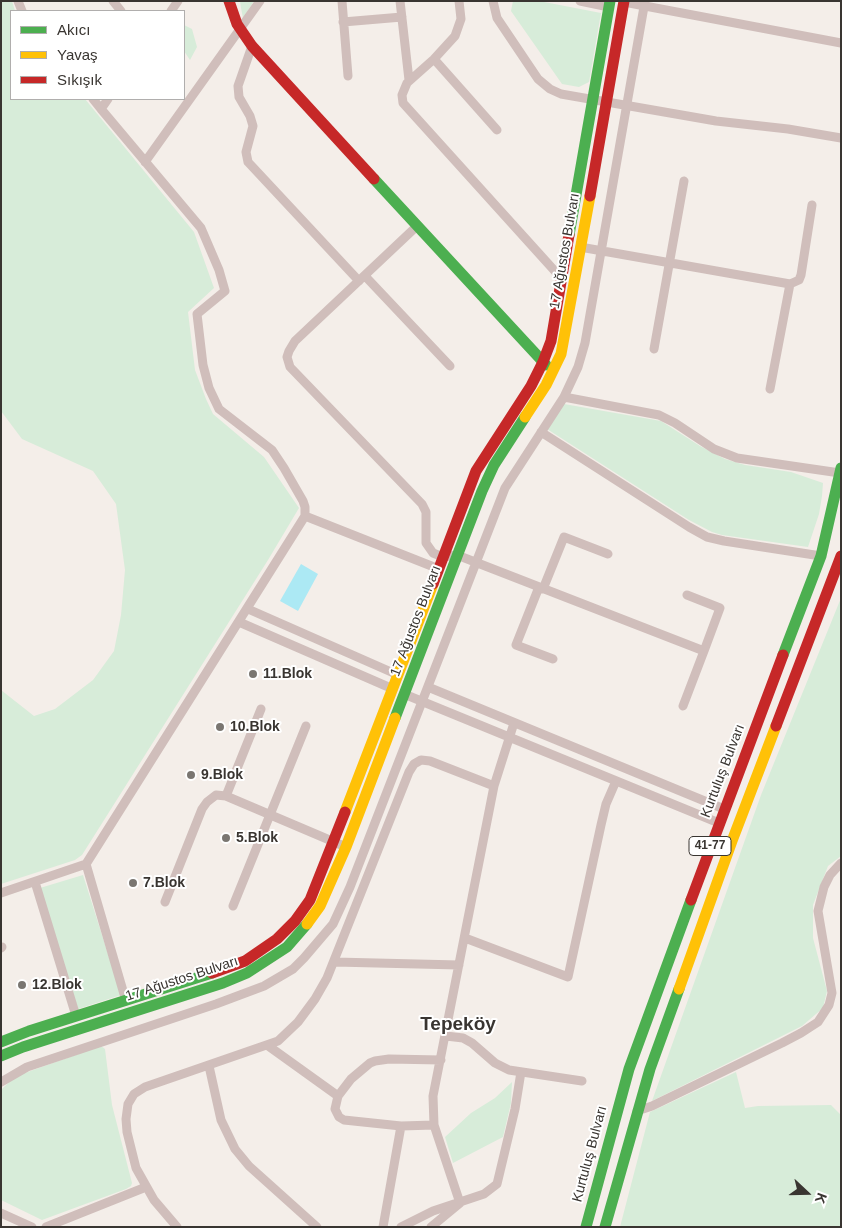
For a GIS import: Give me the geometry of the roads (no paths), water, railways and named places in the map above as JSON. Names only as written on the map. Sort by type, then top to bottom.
[{"type":"main road","points":[[229,1],[240,30],[252,46],[553,372]]},
{"type":"main road","name":"17 Ağustos Bulvarı","points":[[1,1056],[57,1035],[222,983],[247,973],[259,967],[287,947],[315,914],[328,891],[346,847],[488,478],[553,372],[565,339],[624,1]]},
{"type":"main road","name":"17 Ağustos Bulvarı","points":[[1,1042],[234,965],[266,948],[282,935],[304,910],[313,894],[334,842],[480,462],[527,392],[543,362],[554,331],[610,4]]},
{"type":"main road","name":"Kurtuluş Bulvarı","points":[[586,1227],[629,1069],[724,809],[821,556],[827,536],[840,470]]},
{"type":"main road","name":"41-77","points":[[605,1227],[650,1069],[735,832],[841,556]]},
{"type":"street","points":[[145,162],[260,1]]},
{"type":"street","points":[[342,1],[348,76]]},
{"type":"street","points":[[400,1],[409,80]]},
{"type":"street","points":[[459,1],[461,18],[458,30],[450,44],[409,80],[402,95],[405,106],[562,279]]},
{"type":"street","points":[[493,1],[497,18],[538,79],[550,89],[561,94],[716,121],[788,129],[841,138]]},
{"type":"street","points":[[580,1],[610,4]]},
{"type":"street","points":[[624,1],[645,3],[841,43]]},
{"type":"street","points":[[1,1082],[27,1067],[216,1004],[278,979],[298,964],[325,934],[343,905],[506,488],[564,397],[581,359],[645,3]]},
{"type":"street","points":[[343,22],[402,17]]},
{"type":"street","points":[[252,46],[238,86],[239,97],[252,121],[252,132],[246,152],[248,162],[450,366]]},
{"type":"street","points":[[434,58],[497,130]]},
{"type":"street","points":[[1,893],[86,864],[305,516],[306,507],[272,450],[223,413],[215,402],[203,365],[197,314],[225,291],[216,261],[200,228],[94,100]]},
{"type":"street","points":[[101,109],[107,100]]},
{"type":"street","points":[[654,349],[684,181]]},
{"type":"street","points":[[580,247],[790,284],[799,280],[801,275],[812,205]]},
{"type":"street","points":[[418,226],[296,341],[289,350],[288,362],[295,373],[422,504],[426,512],[425,538],[427,547],[433,553],[444,557],[457,555],[704,651]]},
{"type":"street","points":[[770,389],[790,284]]},
{"type":"street","points":[[564,397],[659,415],[675,423],[718,451],[737,458],[840,470]]},
{"type":"street","points":[[541,432],[707,537],[821,556]]},
{"type":"street","points":[[305,516],[439,569]]},
{"type":"street","points":[[553,659],[516,645],[564,536],[608,554]]},
{"type":"street","points":[[683,706],[720,608],[687,594]]},
{"type":"street","points":[[248,608],[398,675]]},
{"type":"street","points":[[239,622],[393,689]]},
{"type":"street","points":[[428,687],[724,809]]},
{"type":"street","points":[[404,694],[719,823]]},
{"type":"street","points":[[226,796],[261,709]]},
{"type":"street","points":[[460,1203],[434,1125],[433,1096],[494,786],[514,723]]},
{"type":"street","points":[[233,906],[306,726]]},
{"type":"street","points":[[178,1227],[160,1207],[136,1168],[127,1132],[126,1110],[131,1099],[138,1091],[145,1087],[267,1045],[284,1036],[305,1012],[322,989],[335,962],[409,772],[414,764],[421,760],[430,761],[494,786]]},
{"type":"street","points":[[605,777],[611,763]]},
{"type":"street","points":[[465,938],[568,977],[601,824],[606,804],[616,782]]},
{"type":"street","points":[[165,902],[205,805],[216,795],[226,796],[346,847]]},
{"type":"street","points":[[637,1111],[652,1106],[782,1043],[818,1022],[829,1005],[832,994],[818,911],[824,887],[830,875],[841,863]]},
{"type":"street","points":[[86,864],[126,1001]]},
{"type":"street","points":[[35,882],[76,1016]]},
{"type":"street","points":[[335,962],[459,965]]},
{"type":"street","points":[[446,1036],[468,1040],[495,1063],[509,1070],[582,1081]]},
{"type":"street","points":[[267,1045],[338,1096]]},
{"type":"street","points":[[434,1125],[401,1126],[344,1120],[339,1117],[335,1109],[338,1096],[351,1079],[370,1063],[388,1059],[441,1060]]},
{"type":"street","points":[[209,1066],[221,1120],[234,1149],[249,1166],[317,1227]]},
{"type":"street","points":[[401,1227],[433,1211],[489,1192],[497,1184],[515,1109],[521,1072]]},
{"type":"street","points":[[384,1227],[401,1126]]},
{"type":"street","points":[[46,1227],[146,1187]]},
{"type":"street","points":[[431,1227],[460,1203]]},
{"type":"street","points":[[1,1213],[32,1227]]},
{"type":"water","points":[[301,564],[318,574],[298,611],[280,601]]},
{"type":"place","name":"11.Blok","points":[[253,674]]},
{"type":"place","name":"10.Blok","points":[[220,727]]},
{"type":"place","name":"9.Blok","points":[[191,775]]},
{"type":"place","name":"5.Blok","points":[[226,838]]},
{"type":"place","name":"7.Blok","points":[[133,883]]},
{"type":"place","name":"12.Blok","points":[[22,985]]},
{"type":"district","name":"Tepeköy","points":[[458,1025]]}]
